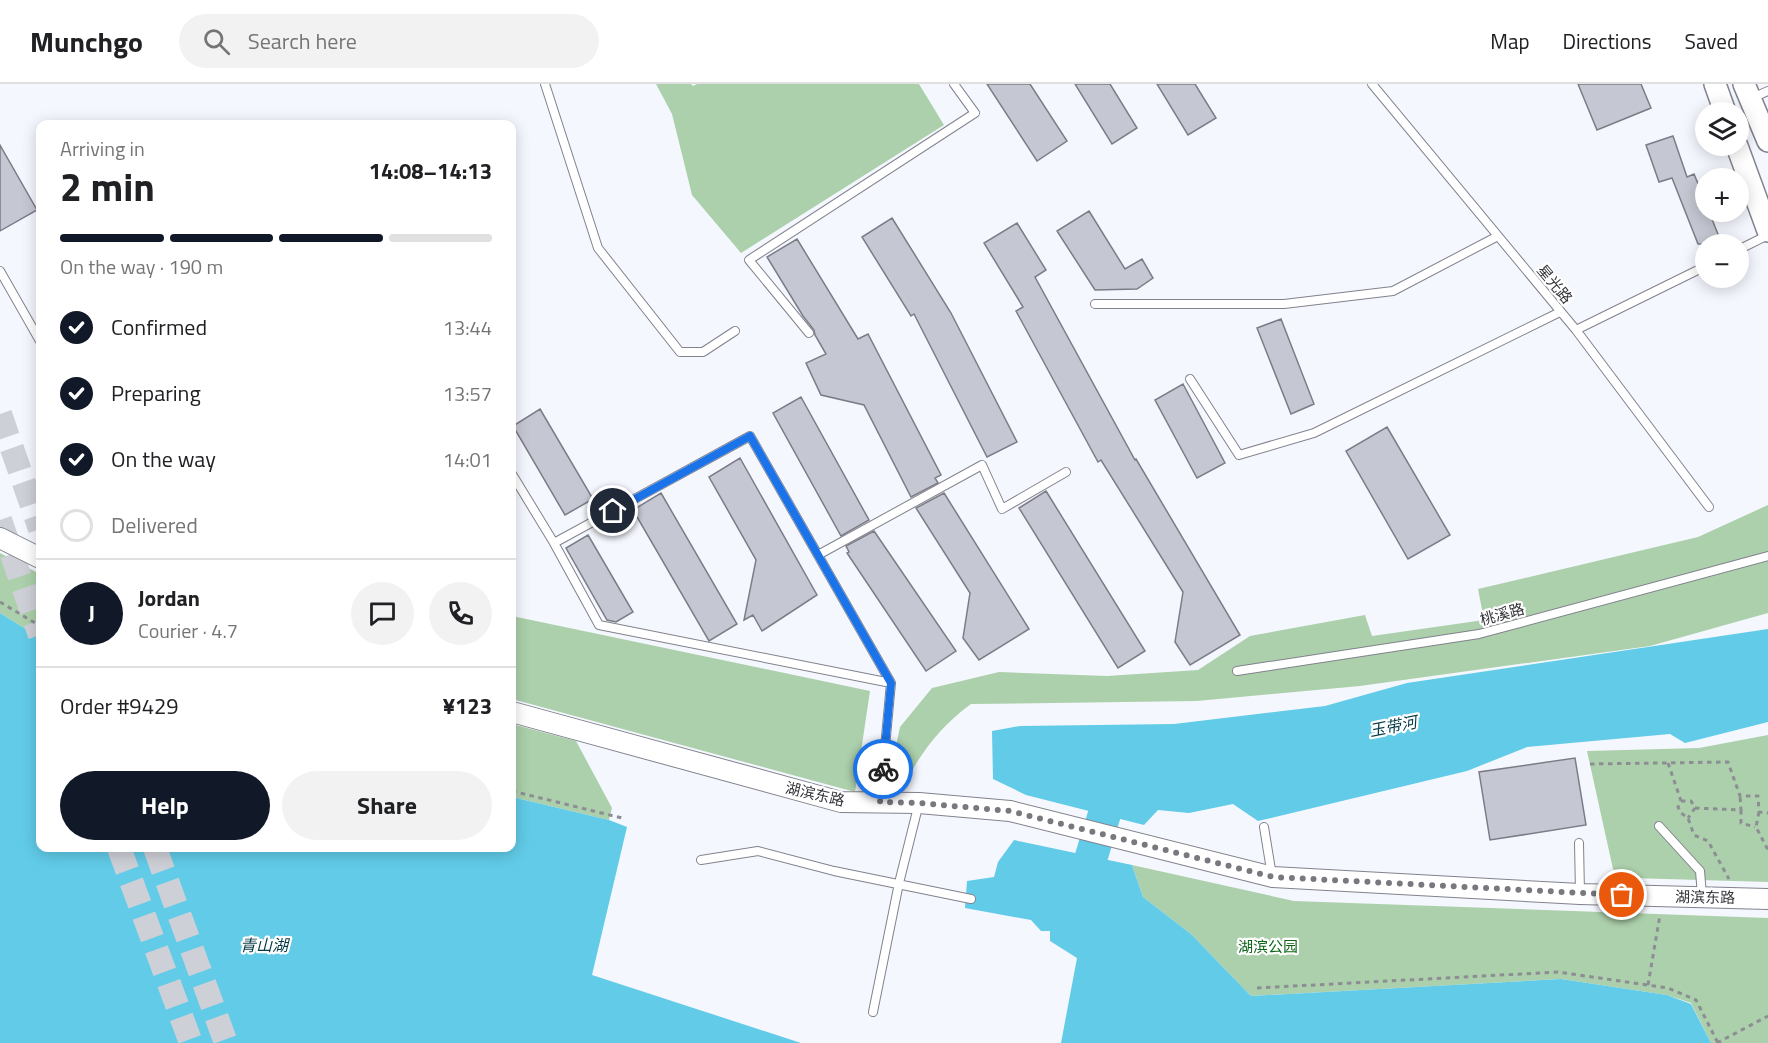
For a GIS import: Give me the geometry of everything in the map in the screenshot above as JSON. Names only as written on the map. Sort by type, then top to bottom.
[{"type":"main road","points":[[1715,84],[1721,102]]},
{"type":"main road","points":[[1754,91],[1768,141]]},
{"type":"main road","points":[[1741,156],[1768,233]]},
{"type":"street","points":[[0,538],[36,556]]},
{"type":"street","name":"湖滨东路","points":[[516,713],[842,802],[919,803],[1010,811],[1273,877],[1580,894],[1768,899]]},
{"type":"lane","points":[[545,84],[598,248],[680,352],[703,352],[735,331]]},
{"type":"lane","points":[[809,333],[749,260],[975,113],[954,84]]},
{"type":"lane","name":"星光路","points":[[1372,84],[1576,330],[1710,507]]},
{"type":"lane","points":[[1749,244],[1768,233]]},
{"type":"lane","points":[[1095,304],[1284,304],[1393,291],[1498,236]]},
{"type":"lane","points":[[0,271],[36,333]]},
{"type":"lane","points":[[1576,330],[1695,271]]},
{"type":"lane","points":[[1190,379],[1239,455],[1314,433],[1560,312]]},
{"type":"lane","points":[[554,543],[750,436],[891,683],[880,802]]},
{"type":"lane","points":[[818,555],[982,465],[1002,509],[1066,472]]},
{"type":"lane","points":[[516,481],[554,543],[598,625],[891,683]]},
{"type":"lane","name":"桃溪路","points":[[1237,671],[1479,634],[1768,556]]},
{"type":"lane","points":[[873,1012],[899,883],[919,803]]},
{"type":"lane","points":[[1264,826],[1273,877]]},
{"type":"lane","points":[[1659,826],[1700,871],[1702,897]]},
{"type":"lane","points":[[1579,843],[1580,894]]},
{"type":"lane","points":[[701,860],[758,851],[834,871],[971,899]]},
{"type":"path","points":[[0,602],[36,624]]},
{"type":"path","points":[[1590,764],[1728,762],[1740,796],[1741,823],[1756,827]]},
{"type":"path","points":[[1668,763],[1682,801]]},
{"type":"path","points":[[516,792],[622,818]]},
{"type":"path","points":[[1740,796],[1758,796],[1759,812],[1756,827],[1768,850]]},
{"type":"path","points":[[1682,801],[1690,801],[1695,807],[1741,810]]},
{"type":"path","points":[[1682,801],[1678,807],[1681,813],[1688,818],[1694,835],[1708,841],[1730,881]]},
{"type":"path","points":[[1688,818],[1695,807]]},
{"type":"path","points":[[1759,812],[1768,813]]},
{"type":"path","points":[[1648,985],[1663,896]]},
{"type":"path","points":[[1257,988],[1558,972],[1668,988],[1696,1000],[1718,1043],[1768,1016]]},
{"type":"green space","points":[[656,84],[691,84],[693,86],[697,84],[919,84],[944,125],[741,253],[692,195],[672,114]]},
{"type":"green space","points":[[1768,505],[1768,613],[1650,646],[1360,686],[1197,701],[971,704],[951,720],[934,739],[906,781],[891,770],[900,727],[932,688],[999,672],[1107,676],[1198,670],[1250,636],[1365,615],[1372,636],[1484,620],[1478,589],[1698,537]]},
{"type":"green space","points":[[0,553],[36,572],[36,636],[0,613]]},
{"type":"green space","points":[[516,617],[870,691],[855,792],[516,700]]},
{"type":"green space","points":[[516,725],[576,741],[612,808],[609,820],[516,798]]},
{"type":"green space","points":[[1768,735],[1768,882],[1631,878],[1613,869],[1587,751],[1699,748]]},
{"type":"green space","name":"湖滨公园","points":[[1132,865],[1294,901],[1768,918],[1768,1043],[1711,1043],[1691,1003],[1667,995],[1561,979],[1251,996],[1191,934],[1143,897]]},
{"type":"water","name":"青山湖","points":[[0,613],[36,636],[36,852],[516,852],[516,798],[609,820],[627,827],[592,975],[801,1043],[0,1043]]},
{"type":"water","points":[[1768,629],[1768,722],[1685,743],[1670,734],[1527,747],[1467,771],[1258,821],[1233,804],[1189,813],[1158,810],[1144,825],[1026,795],[993,779],[992,731],[1020,726],[1174,724],[1325,706],[1407,683]]},
{"type":"water","points":[[1014,840],[1132,865],[1143,897],[1191,934],[1251,996],[1561,979],[1667,995],[1691,1004],[1711,1043],[1061,1043],[1077,958],[1050,941],[1050,931],[1041,931],[1031,920],[965,908],[967,881],[994,877],[998,862]]},
{"type":"building","points":[[987,84],[1030,84],[1067,141],[1037,161]]},
{"type":"building","points":[[1075,84],[1110,84],[1137,128],[1112,144]]},
{"type":"building","points":[[1157,84],[1195,84],[1216,118],[1188,135]]},
{"type":"building","points":[[1578,84],[1641,84],[1651,108],[1597,130]]},
{"type":"building","points":[[1673,136],[1687,177],[1694,174],[1695,176],[1695,222],[1713,222],[1718,234],[1695,234],[1695,236],[1672,178],[1659,182],[1646,145]]},
{"type":"building","points":[[0,145],[36,211],[0,231]]},
{"type":"building","points":[[1089,211],[1125,269],[1142,259],[1153,278],[1137,289],[1095,290],[1057,231]]},
{"type":"building","points":[[892,218],[951,313],[1017,442],[987,457],[914,314],[911,316],[862,237]]},
{"type":"building","points":[[1017,223],[1046,270],[1035,277],[1135,460],[1240,635],[1190,665],[1175,642],[1183,592],[1101,460],[1098,462],[1016,311],[1023,307],[984,243]]},
{"type":"building","points":[[797,239],[858,339],[868,334],[941,475],[935,478],[938,483],[911,497],[864,405],[821,395],[806,363],[826,354],[814,330],[767,257]]},
{"type":"building","points":[[1281,319],[1314,404],[1291,414],[1257,328]]},
{"type":"building","points":[[1183,384],[1225,463],[1197,478],[1155,400]]},
{"type":"building","points":[[801,397],[869,520],[841,536],[773,413]]},
{"type":"building","points":[[540,409],[593,499],[565,515],[516,431],[516,424]]},
{"type":"building","points":[[1387,427],[1450,535],[1408,559],[1346,451]]},
{"type":"building","points":[[740,458],[817,595],[762,631],[753,615],[744,620],[756,560],[709,477]]},
{"type":"building","points":[[1046,491],[1145,651],[1118,668],[1019,508]]},
{"type":"building","points":[[661,493],[737,624],[709,641],[633,510]]},
{"type":"building","points":[[944,493],[1029,629],[979,660],[963,638],[970,593],[916,508]]},
{"type":"building","points":[[874,531],[956,651],[926,671],[847,553],[849,552],[846,546]]},
{"type":"building","points":[[588,535],[633,612],[616,622],[607,620],[566,548]]},
{"type":"building","points":[[1575,758],[1586,825],[1490,840],[1479,772]]},
{"type":"waterway","name":"玉带河","points":[[1086,874],[1115,780],[1124,778]]},
{"type":"tunnel","points":[[0,414],[36,518]]},
{"type":"tunnel","points":[[0,520],[36,624]]},
{"type":"tunnel","points":[[120,852],[191,1043]]},
{"type":"tunnel","points":[[156,852],[226,1043]]},
{"type":"way so far","points":[[883,769],[880,802],[1010,811],[1273,877],[1622,895]]},
{"type":"route","points":[[613,511],[750,436],[891,683],[883,769]]}]
